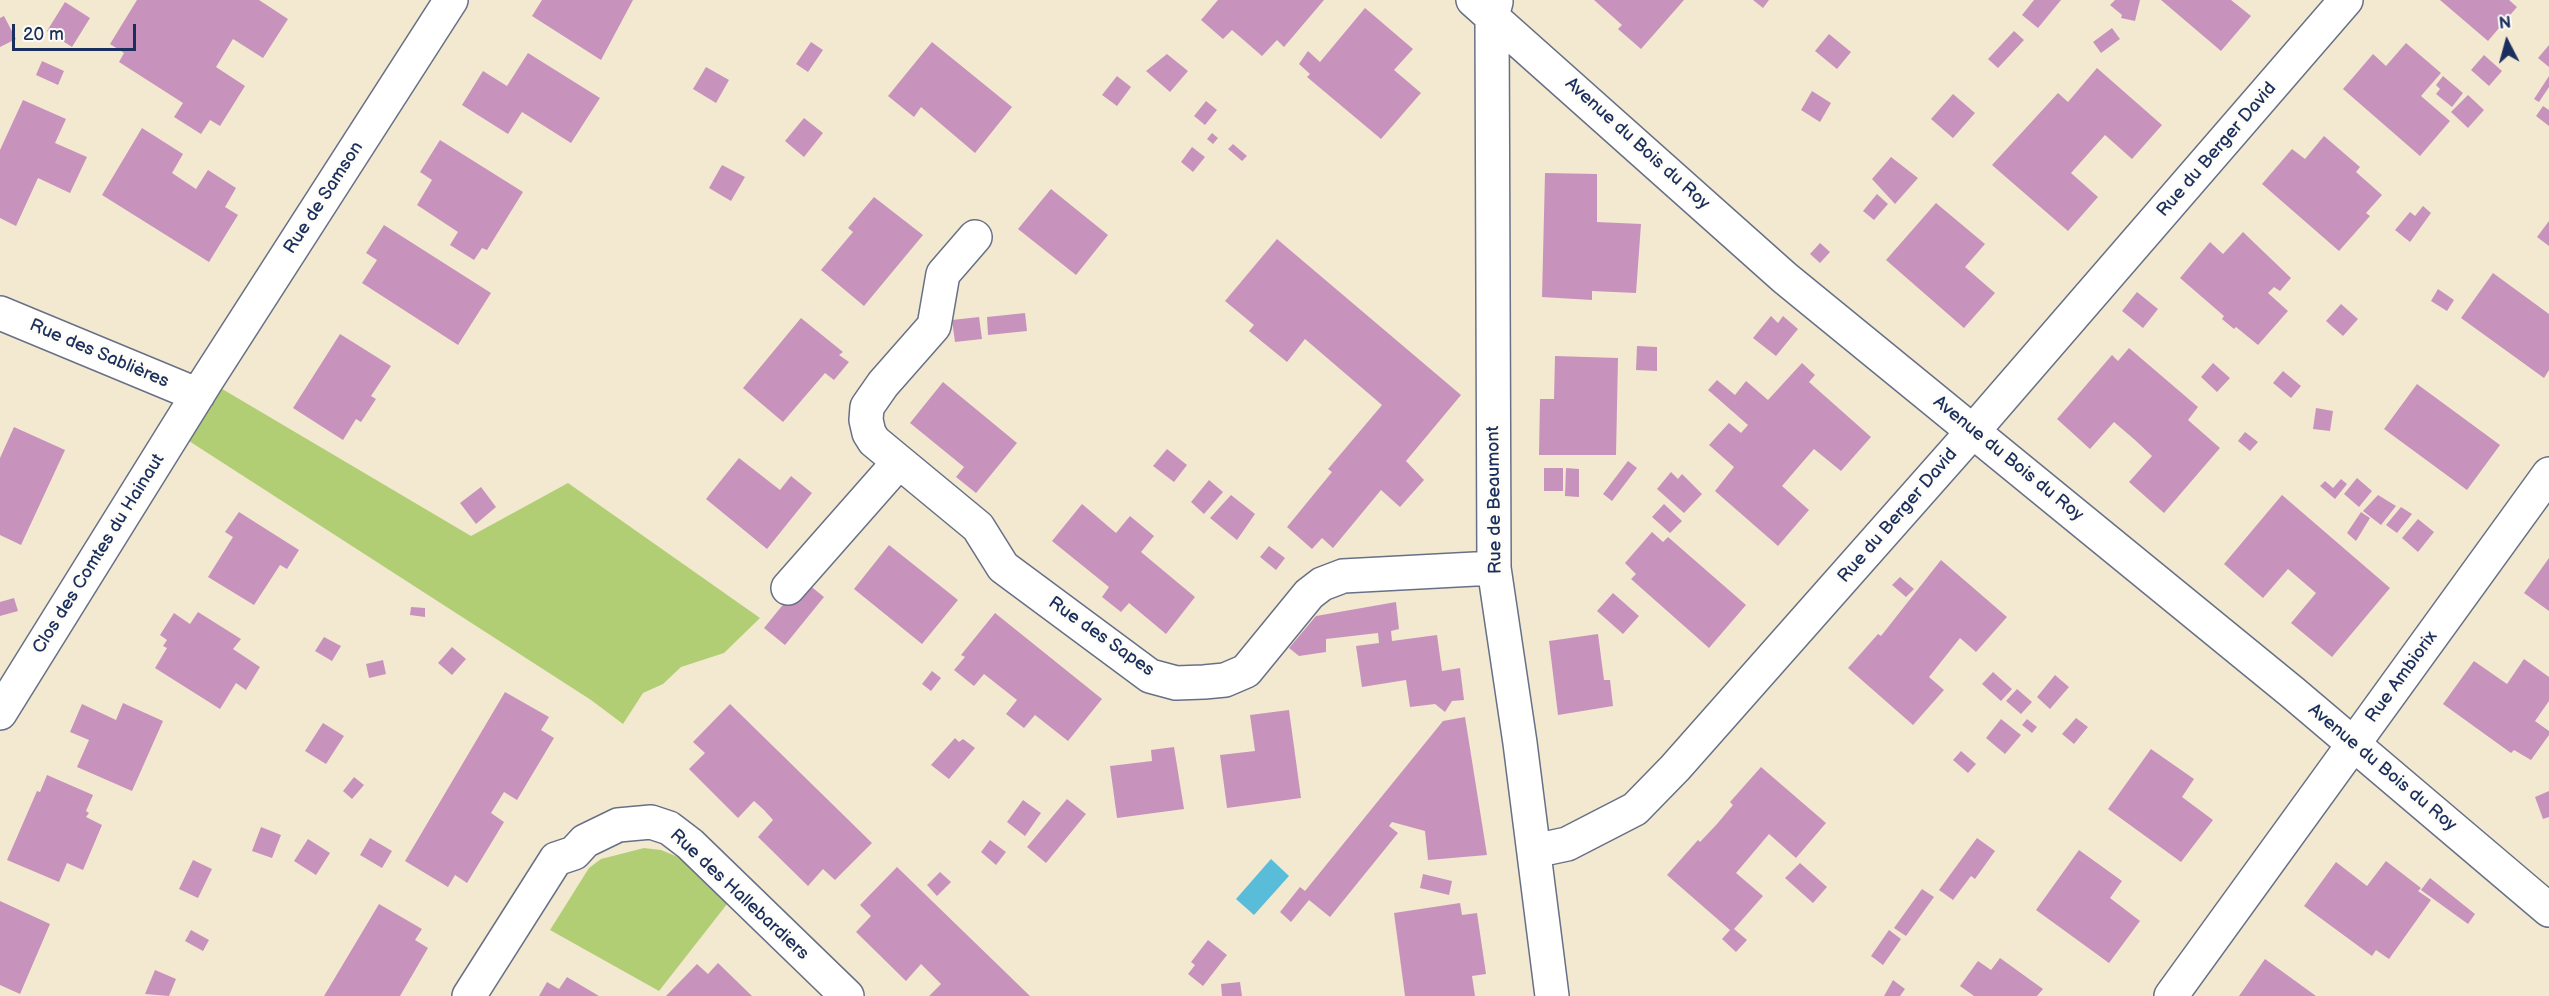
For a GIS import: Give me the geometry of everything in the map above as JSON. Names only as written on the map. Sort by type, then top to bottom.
[{"type":"street","name":"Rue de Samson","points":[[198,395],[451,0]]},
{"type":"street","name":"Rue du Berger David","points":[[1534,851],[1567,844],[1635,809],[1683,759],[1974,430],[2346,0]]},
{"type":"street","name":"Avenue du Bois du Roy","points":[[1487,5],[1785,278],[1974,430],[2354,743],[2549,910]]},
{"type":"street","name":"Rue de Beaumont","points":[[1487,5],[1494,568],[1552,996]]},
{"type":"street","name":"Rue des Sapes","points":[[975,237],[943,274],[934,326],[883,384],[867,407],[866,420],[869,433],[874,441],[978,526],[1003,567],[1150,676],[1176,683],[1225,680],[1246,671],[1309,594],[1322,584],[1343,576],[1494,568]]},
{"type":"street","name":"Rue des Sablières","points":[[0,313],[198,395]]},
{"type":"street","name":"Clos des Comtes du Hainaut","points":[[0,713],[198,395]]},
{"type":"street","points":[[788,588],[899,462]]},
{"type":"street","name":"Rue Ambiorix","points":[[2171,996],[2549,474]]},
{"type":"street","name":"Rue des Hallebardiers","points":[[469,996],[556,859],[574,853],[585,841],[618,825],[651,822],[669,828],[690,844],[847,996]]},
{"type":"green space","points":[[207,380],[471,536],[568,483],[760,618],[724,653],[681,667],[663,684],[643,693],[623,724],[591,700],[175,432]]},
{"type":"green space","points":[[644,848],[661,850],[678,857],[731,899],[659,991],[550,930],[589,868],[601,859]]},
{"type":"water","points":[[1271,859],[1289,876],[1254,915],[1236,899]]},
{"type":"building","points":[[137,0],[259,0],[288,19],[263,58],[233,39],[216,67],[245,86],[220,126],[210,120],[201,134],[174,117],[183,103],[119,62],[124,53],[110,44]]},
{"type":"building","points":[[542,0],[633,0],[601,60],[532,16]]},
{"type":"building","points":[[1218,0],[1324,0],[1284,47],[1277,40],[1262,56],[1232,30],[1223,39],[1201,20]]},
{"type":"building","points":[[1594,0],[1684,0],[1641,49],[1618,29],[1622,25]]},
{"type":"building","points":[[1753,0],[1769,0],[1763,8]]},
{"type":"building","points":[[2034,0],[2061,0],[2038,28],[2022,15]]},
{"type":"building","points":[[2115,0],[2140,0],[2135,21],[2121,18],[2122,15],[2110,5]]},
{"type":"building","points":[[2161,0],[2231,0],[2251,16],[2221,51]]},
{"type":"building","points":[[2440,0],[2509,0],[2517,7],[2488,41]]},
{"type":"building","points":[[65,2],[90,18],[72,47],[47,31]]},
{"type":"building","points":[[1365,8],[1413,49],[1394,70],[1421,93],[1381,139],[1307,77],[1310,74],[1299,64],[1308,51],[1320,62]]},
{"type":"building","points":[[4,16],[16,39],[0,47],[0,18]]},
{"type":"building","points":[[2112,28],[2120,39],[2101,53],[2093,42]]},
{"type":"building","points":[[2014,31],[2024,40],[1998,68],[1988,59]]},
{"type":"building","points":[[1829,34],[1851,52],[1837,69],[1815,51]]},
{"type":"building","points":[[811,42],[823,50],[808,72],[796,64]]},
{"type":"building","points":[[932,42],[1012,107],[975,153],[921,107],[914,117],[888,96]]},
{"type":"building","points":[[2406,43],[2441,73],[2421,96],[2450,121],[2420,156],[2343,89],[2373,54],[2386,66]]},
{"type":"building","points":[[2549,45],[2549,67],[2538,58]]},
{"type":"building","points":[[528,53],[600,98],[571,143],[522,112],[508,134],[462,105],[483,71],[507,86]]},
{"type":"building","points":[[1167,54],[1188,71],[1170,92],[1146,71]]},
{"type":"building","points":[[2484,55],[2502,71],[2489,86],[2471,70]]},
{"type":"building","points":[[42,61],[64,71],[58,85],[36,75]]},
{"type":"building","points":[[706,67],[729,80],[716,103],[693,89]]},
{"type":"building","points":[[2097,68],[2162,125],[2132,159],[2105,135],[2071,173],[2098,197],[2068,231],[1992,165],[2058,93],[2068,102]]},
{"type":"building","points":[[1117,76],[1131,87],[1117,106],[1102,95]]},
{"type":"building","points":[[2443,76],[2463,93],[2452,107],[2436,94],[2440,89],[2436,85]]},
{"type":"building","points":[[2549,76],[2549,87],[2539,102],[2534,99]]},
{"type":"building","points":[[1812,91],[1831,103],[1820,122],[1801,110]]},
{"type":"building","points":[[1953,94],[1975,113],[1953,138],[1931,119]]},
{"type":"building","points":[[2468,95],[2484,110],[2468,128],[2451,112]]},
{"type":"building","points":[[23,100],[66,119],[55,143],[87,157],[70,193],[38,178],[16,226],[0,218],[0,150]]},
{"type":"building","points":[[1206,101],[1217,110],[1205,125],[1194,116]]},
{"type":"building","points":[[2543,106],[2549,110],[2549,126],[2536,116]]},
{"type":"building","points":[[804,118],[823,133],[804,157],[785,141]]},
{"type":"building","points":[[142,128],[183,154],[172,173],[196,189],[208,170],[236,188],[225,207],[238,215],[209,262],[102,195]]},
{"type":"building","points":[[1212,133],[1218,138],[1213,144],[1207,139]]},
{"type":"building","points":[[2324,136],[2360,167],[2356,172],[2382,195],[2366,213],[2370,216],[2339,251],[2262,184],[2292,149],[2305,159]]},
{"type":"building","points":[[440,140],[523,192],[487,250],[482,248],[474,260],[450,245],[458,232],[417,205],[432,180],[420,172]]},
{"type":"building","points":[[1233,144],[1247,156],[1242,161],[1228,149]]},
{"type":"building","points":[[1192,147],[1205,157],[1193,172],[1181,162]]},
{"type":"building","points":[[1891,157],[1918,178],[1895,204],[1872,179]]},
{"type":"building","points":[[722,165],[745,177],[731,201],[709,188]]},
{"type":"building","points":[[1545,173],[1597,174],[1597,222],[1641,224],[1636,293],[1592,291],[1592,300],[1542,297]]},
{"type":"building","points":[[1051,189],[1108,235],[1076,275],[1018,229]]},
{"type":"building","points":[[1877,194],[1888,204],[1874,220],[1863,211]]},
{"type":"building","points":[[874,197],[923,235],[864,306],[821,270],[853,232],[848,228]]},
{"type":"building","points":[[1936,203],[1985,244],[1965,267],[1995,293],[1964,328],[1886,260]]},
{"type":"building","points":[[2423,206],[2431,213],[2410,242],[2395,230],[2410,212],[2415,216]]},
{"type":"building","points":[[2549,221],[2549,246],[2537,237]]},
{"type":"building","points":[[384,225],[491,293],[458,345],[362,283],[377,260],[366,253]]},
{"type":"building","points":[[2243,232],[2291,278],[2280,291],[2274,287],[2268,293],[2288,311],[2258,345],[2222,319],[2224,316],[2180,278],[2210,242],[2223,254]]},
{"type":"building","points":[[1277,239],[1461,395],[1406,461],[1424,480],[1400,507],[1381,490],[1333,548],[1322,538],[1312,549],[1287,527],[1332,472],[1328,469],[1382,405],[1305,339],[1287,362],[1249,331],[1254,325],[1225,301]]},
{"type":"building","points":[[1820,243],[1830,252],[1820,263],[1810,254]]},
{"type":"building","points":[[2493,273],[2549,314],[2549,370],[2544,378],[2461,318]]},
{"type":"building","points":[[2438,289],[2454,300],[2447,311],[2431,301]]},
{"type":"building","points":[[2137,292],[2158,309],[2143,328],[2122,311]]},
{"type":"building","points":[[2341,304],[2358,319],[2343,336],[2326,321]]},
{"type":"building","points":[[1025,313],[1027,331],[988,335],[987,317]]},
{"type":"building","points":[[1771,316],[1778,323],[1783,316],[1798,329],[1776,356],[1753,338]]},
{"type":"building","points":[[979,317],[982,339],[955,342],[952,320]]},
{"type":"building","points":[[801,318],[843,352],[839,355],[849,362],[834,380],[825,373],[783,422],[743,388]]},
{"type":"building","points":[[340,334],[391,366],[371,396],[376,399],[361,422],[356,419],[343,440],[293,408]]},
{"type":"building","points":[[1637,346],[1657,347],[1657,371],[1636,370]]},
{"type":"building","points":[[2129,348],[2198,407],[2188,420],[2220,448],[2164,513],[2129,482],[2152,456],[2135,440],[2114,422],[2090,449],[2057,419],[2112,355],[2118,361]]},
{"type":"building","points":[[1555,356],[1618,358],[1616,455],[1539,455],[1540,399],[1554,399]]},
{"type":"building","points":[[1802,363],[1815,375],[1809,382],[1871,437],[1841,471],[1814,449],[1782,486],[1809,510],[1778,546],[1715,491],[1734,467],[1709,445],[1729,423],[1741,433],[1748,425],[1708,390],[1717,380],[1735,395],[1746,381],[1768,400]]},
{"type":"building","points":[[2213,363],[2230,378],[2217,392],[2201,377]]},
{"type":"building","points":[[2283,371],[2301,386],[2291,398],[2273,383]]},
{"type":"building","points":[[943,382],[1017,443],[976,493],[956,477],[964,467],[910,423]]},
{"type":"building","points":[[2417,384],[2500,445],[2467,490],[2384,429]]},
{"type":"building","points":[[2316,408],[2333,411],[2330,431],[2313,429]]},
{"type":"building","points":[[14,427],[65,450],[21,545],[0,535],[0,458]]},
{"type":"building","points":[[2245,432],[2258,442],[2250,451],[2238,441]]},
{"type":"building","points":[[1167,449],[1187,465],[1174,482],[1153,466]]},
{"type":"building","points":[[739,458],[780,490],[791,476],[812,493],[767,549],[706,499]]},
{"type":"building","points":[[1628,461],[1637,468],[1612,501],[1603,494]]},
{"type":"building","points":[[1544,468],[1563,468],[1563,491],[1544,491]]},
{"type":"building","points":[[1566,468],[1579,469],[1579,497],[1565,496]]},
{"type":"building","points":[[1671,472],[1678,479],[1682,474],[1702,494],[1684,513],[1657,489]]},
{"type":"building","points":[[2357,478],[2372,491],[2359,507],[2344,494]]},
{"type":"building","points":[[2341,479],[2347,484],[2335,499],[2320,486],[2325,481],[2333,488]]},
{"type":"building","points":[[1209,480],[1223,492],[1204,514],[1191,502]]},
{"type":"building","points":[[481,487],[496,507],[476,524],[460,503]]},
{"type":"building","points":[[1231,495],[1255,514],[1237,540],[1210,518]]},
{"type":"building","points":[[2282,495],[2390,588],[2332,657],[2291,623],[2316,593],[2288,569],[2263,598],[2224,564]]},
{"type":"building","points":[[2378,495],[2396,506],[2381,525],[2363,511]]},
{"type":"building","points":[[1082,504],[1116,533],[1130,516],[1154,536],[1141,552],[1195,597],[1166,634],[1129,603],[1121,612],[1102,597],[1109,587],[1052,541]]},
{"type":"building","points":[[1664,504],[1682,521],[1670,533],[1652,517]]},
{"type":"building","points":[[2401,507],[2412,514],[2397,533],[2386,525]]},
{"type":"building","points":[[239,512],[299,550],[287,569],[280,565],[254,605],[208,577],[233,537],[225,532]]},
{"type":"building","points":[[2361,512],[2370,518],[2356,541],[2347,533]]},
{"type":"building","points":[[2418,519],[2434,532],[2418,552],[2402,538]]},
{"type":"building","points":[[1652,532],[1663,542],[1668,537],[1746,605],[1709,648],[1631,579],[1636,574],[1625,563]]},
{"type":"building","points":[[889,545],[958,600],[922,644],[854,589]]},
{"type":"building","points":[[1269,546],[1285,558],[1276,570],[1260,557]]},
{"type":"building","points":[[2549,558],[2549,611],[2524,593]]},
{"type":"building","points":[[1941,560],[2007,617],[1976,652],[1960,638],[1929,677],[1944,690],[1913,725],[1848,668],[1878,634],[1881,636]]},
{"type":"building","points":[[1900,577],[1914,589],[1906,597],[1892,585]]},
{"type":"building","points":[[803,580],[824,597],[785,645],[764,628]]},
{"type":"building","points":[[1613,593],[1639,616],[1623,634],[1597,611]]},
{"type":"building","points":[[14,598],[18,611],[0,616],[0,602]]},
{"type":"building","points":[[1396,602],[1399,629],[1391,631],[1392,641],[1437,635],[1442,671],[1460,668],[1464,700],[1452,701],[1445,712],[1435,704],[1410,707],[1406,680],[1362,687],[1356,646],[1379,643],[1378,633],[1326,639],[1326,652],[1299,656],[1289,648],[1316,616]]},
{"type":"building","points":[[411,607],[425,608],[425,617],[410,615]]},
{"type":"building","points":[[198,612],[241,639],[233,649],[260,667],[246,690],[236,683],[220,709],[155,668],[167,648],[163,646],[167,640],[160,635],[174,613],[190,624]]},
{"type":"building","points":[[995,613],[1102,699],[1068,741],[1035,715],[1024,728],[1006,714],[1017,700],[984,674],[974,686],[954,670],[965,657],[961,655]]},
{"type":"building","points":[[1598,634],[1604,680],[1610,680],[1613,706],[1558,715],[1549,641]]},
{"type":"building","points":[[324,637],[341,646],[332,661],[315,651]]},
{"type":"building","points":[[452,647],[466,659],[452,675],[438,663]]},
{"type":"building","points":[[2524,659],[2549,677],[2549,701],[2535,721],[2549,731],[2549,735],[2531,760],[2514,750],[2511,753],[2443,704],[2474,661],[2507,684]]},
{"type":"building","points":[[383,660],[386,674],[369,678],[366,664]]},
{"type":"building","points":[[932,671],[941,678],[931,691],[922,684]]},
{"type":"building","points":[[1993,672],[2012,689],[2001,701],[1982,684]]},
{"type":"building","points":[[2055,675],[2069,687],[2050,709],[2037,697]]},
{"type":"building","points":[[2017,689],[2032,702],[2021,714],[2006,701]]},
{"type":"building","points":[[505,692],[549,717],[541,730],[554,738],[517,800],[504,792],[491,813],[504,822],[467,883],[455,875],[448,887],[405,861]]},
{"type":"building","points":[[123,703],[163,721],[132,791],[77,767],[89,740],[70,732],[82,704],[116,720]]},
{"type":"building","points":[[730,704],[872,843],[835,880],[823,869],[808,886],[758,837],[773,820],[764,810],[754,801],[738,818],[689,769],[705,753],[693,742]]},
{"type":"building","points":[[1289,710],[1301,798],[1227,808],[1220,755],[1255,751],[1250,715]]},
{"type":"building","points":[[1465,717],[1487,855],[1428,860],[1425,831],[1392,822],[1389,826],[1398,833],[1330,917],[1309,900],[1291,922],[1280,912],[1300,887],[1305,891],[1443,721]]},
{"type":"building","points":[[2076,718],[2088,727],[2074,744],[2062,734]]},
{"type":"building","points":[[2001,719],[2021,735],[2005,754],[1986,738]]},
{"type":"building","points":[[2027,719],[2037,727],[2032,733],[2022,725]]},
{"type":"building","points":[[323,723],[344,736],[326,764],[305,751]]},
{"type":"building","points":[[955,738],[959,742],[963,739],[975,748],[949,779],[931,765]]},
{"type":"building","points":[[1174,747],[1184,809],[1117,818],[1110,766],[1152,761],[1151,750]]},
{"type":"building","points":[[2151,749],[2194,779],[2182,797],[2213,820],[2181,862],[2108,809]]},
{"type":"building","points":[[1961,751],[1976,764],[1968,773],[1953,760]]},
{"type":"building","points":[[1761,767],[1826,823],[1796,858],[1769,834],[1736,873],[1763,896],[1734,929],[1747,940],[1736,952],[1722,939],[1730,930],[1667,875],[1698,840],[1700,842],[1717,824],[1733,805],[1730,802]]},
{"type":"building","points":[[47,775],[93,795],[86,811],[89,813],[86,817],[102,825],[83,870],[67,863],[59,882],[7,860],[37,791],[40,792]]},
{"type":"building","points":[[354,777],[364,785],[352,799],[343,791]]},
{"type":"building","points":[[2549,791],[2549,817],[2543,819],[2535,797]]},
{"type":"building","points":[[1067,799],[1086,814],[1046,863],[1027,847]]},
{"type":"building","points":[[1023,800],[1041,813],[1025,836],[1007,822]]},
{"type":"building","points":[[261,827],[281,835],[272,858],[252,851]]},
{"type":"building","points":[[370,838],[392,851],[382,868],[360,855]]},
{"type":"building","points":[[1977,838],[1995,851],[1975,879],[1971,876],[1953,900],[1939,890]]},
{"type":"building","points":[[308,839],[330,853],[316,875],[294,861]]},
{"type":"building","points":[[990,840],[1006,852],[996,865],[981,852]]},
{"type":"building","points":[[2079,850],[2122,881],[2110,898],[2140,921],[2109,963],[2036,910]]},
{"type":"building","points":[[193,860],[212,869],[198,898],[179,889]]},
{"type":"building","points":[[2386,861],[2421,888],[2418,891],[2431,900],[2389,959],[2376,950],[2372,956],[2304,906],[2336,862],[2367,886]]},
{"type":"building","points":[[1800,863],[1827,887],[1813,903],[1785,878]]},
{"type":"building","points":[[897,867],[1030,996],[929,996],[941,984],[921,964],[906,981],[856,932],[871,916],[860,905]]},
{"type":"building","points":[[940,872],[951,882],[937,896],[927,885]]},
{"type":"building","points":[[1423,874],[1452,881],[1449,895],[1420,888]]},
{"type":"building","points":[[2430,878],[2475,914],[2468,924],[2421,890]]},
{"type":"building","points":[[1922,889],[1934,897],[1906,936],[1894,928]]},
{"type":"building","points":[[0,901],[50,924],[20,994],[0,985]]},
{"type":"building","points":[[1460,903],[1462,915],[1477,913],[1486,974],[1472,976],[1475,996],[1405,996],[1394,913]]},
{"type":"building","points":[[379,904],[422,929],[415,940],[428,948],[400,996],[324,996]]},
{"type":"building","points":[[191,930],[209,940],[203,951],[185,941]]},
{"type":"building","points":[[1889,930],[1901,939],[1883,965],[1871,956]]},
{"type":"building","points":[[1208,940],[1227,955],[1203,986],[1188,974],[1195,965],[1191,962]]},
{"type":"building","points":[[2000,958],[2043,989],[2037,996],[1974,996],[1960,986],[1978,961],[1991,970]]},
{"type":"building","points":[[2265,959],[2316,996],[2239,996]]},
{"type":"building","points":[[718,963],[752,996],[666,996],[697,964],[708,974]]},
{"type":"building","points":[[155,970],[176,979],[169,996],[145,994]]},
{"type":"building","points":[[567,977],[599,996],[539,996],[547,982],[559,989]]},
{"type":"building","points":[[1893,980],[1905,989],[1900,996],[1884,996]]},
{"type":"building","points":[[1240,982],[1242,996],[1222,996],[1221,984]]}]
